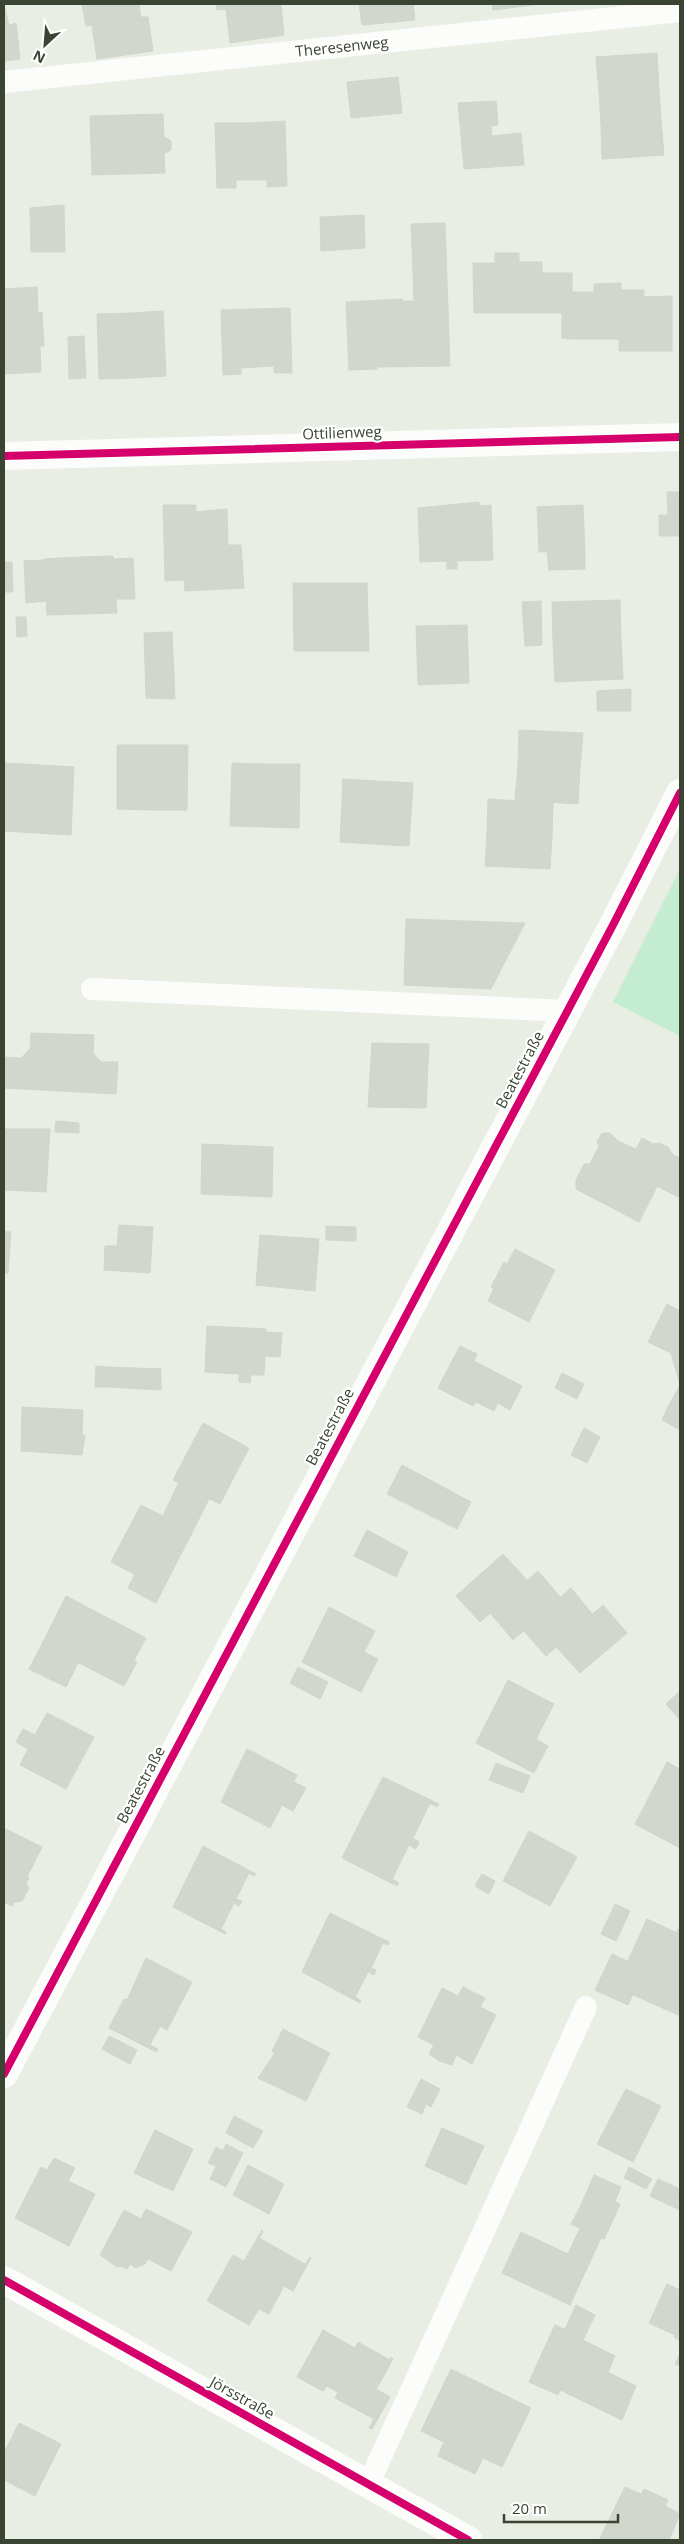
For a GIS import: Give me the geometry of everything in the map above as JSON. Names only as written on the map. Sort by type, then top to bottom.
[{"type":"street","name":"Ottilienweg","points":[[4,456],[680,437]]},
{"type":"street","name":"Beatestraße","points":[[4,2074],[567,1011],[680,793]]},
{"type":"street","name":"Jörsstraße","points":[[4,2280],[468,2540]]},
{"type":"lane","name":"Theresenweg","points":[[4,82],[680,11]]},
{"type":"lane","points":[[92,989],[567,1011]]},
{"type":"lane","points":[[368,2485],[586,2007]]},
{"type":"green space","points":[[680,869],[680,1036],[613,1002]]},
{"type":"building","points":[[4,4],[9,26],[4,27]]},
{"type":"building","points":[[82,4],[139,4],[141,20],[86,26]]},
{"type":"building","points":[[216,4],[271,4],[217,10]]},
{"type":"building","points":[[281,4],[284,35],[230,43],[226,9]]},
{"type":"building","points":[[359,4],[413,4],[415,20],[362,25]]},
{"type":"building","points":[[492,4],[541,4],[493,10]]},
{"type":"building","points":[[141,17],[148,17],[153,51],[97,59],[92,25],[141,20]]},
{"type":"building","points":[[16,23],[20,59],[4,61],[4,27]]},
{"type":"building","points":[[657,53],[659,89],[599,92],[596,57]]},
{"type":"building","points":[[398,77],[402,113],[351,118],[347,82]]},
{"type":"building","points":[[659,89],[661,121],[601,126],[599,92]]},
{"type":"building","points":[[496,101],[498,125],[491,126],[492,136],[521,133],[524,165],[464,169],[458,103]]},
{"type":"building","points":[[163,114],[164,137],[171,141],[171,150],[164,154],[165,173],[92,175],[90,116]]},
{"type":"building","points":[[285,121],[287,186],[267,187],[267,180],[252,180],[250,123]]},
{"type":"building","points":[[661,121],[664,155],[602,159],[601,126]]},
{"type":"building","points":[[215,123],[250,123],[252,180],[236,180],[236,188],[217,188]]},
{"type":"building","points":[[64,205],[65,252],[31,252],[30,208]]},
{"type":"building","points":[[364,215],[365,248],[321,251],[320,217]]},
{"type":"building","points":[[445,223],[450,366],[377,367],[377,369],[349,370],[346,302],[402,299],[402,301],[414,301],[411,224]]},
{"type":"building","points":[[495,253],[519,253],[519,262],[542,262],[542,273],[572,273],[572,339],[562,338],[562,313],[474,313],[473,263],[495,263]]},
{"type":"building","points":[[621,283],[621,290],[644,290],[644,297],[672,296],[672,351],[619,351],[619,339],[572,339],[572,292],[594,292],[594,284]]},
{"type":"building","points":[[37,287],[38,313],[42,312],[44,346],[40,346],[41,372],[4,374],[4,289]]},
{"type":"building","points":[[290,308],[292,373],[274,373],[274,366],[257,367],[255,309]]},
{"type":"building","points":[[255,309],[257,367],[241,368],[241,374],[223,375],[221,310]]},
{"type":"building","points":[[163,311],[166,376],[133,378],[131,313]]},
{"type":"building","points":[[131,313],[133,378],[99,379],[97,314]]},
{"type":"building","points":[[84,336],[86,378],[69,379],[68,337]]},
{"type":"building","points":[[667,492],[680,492],[680,536],[659,536],[659,515],[668,515]]},
{"type":"building","points":[[479,502],[479,506],[491,505],[493,560],[457,561],[457,569],[447,569],[447,561],[420,562],[418,508]]},
{"type":"building","points":[[163,505],[196,505],[196,512],[227,509],[228,545],[241,545],[244,588],[185,591],[184,580],[165,581]]},
{"type":"building","points":[[583,505],[585,550],[539,552],[537,507]]},
{"type":"building","points":[[585,550],[585,569],[549,570],[547,552]]},
{"type":"building","points":[[113,556],[117,613],[81,614],[79,557]]},
{"type":"building","points":[[79,557],[81,614],[47,615],[44,559]]},
{"type":"building","points":[[133,558],[135,599],[116,599],[114,559]]},
{"type":"building","points":[[44,560],[46,601],[26,603],[24,561]]},
{"type":"building","points":[[4,562],[12,562],[13,592],[4,592]]},
{"type":"building","points":[[293,583],[328,583],[329,651],[294,651]]},
{"type":"building","points":[[328,583],[367,583],[369,651],[329,651]]},
{"type":"building","points":[[620,600],[621,639],[553,642],[552,602]]},
{"type":"building","points":[[541,601],[542,645],[525,646],[522,602]]},
{"type":"building","points":[[16,617],[26,617],[27,636],[17,637]]},
{"type":"building","points":[[467,625],[469,683],[418,685],[416,626]]},
{"type":"building","points":[[172,632],[175,699],[146,698],[144,633]]},
{"type":"building","points":[[621,639],[623,679],[555,682],[553,642]]},
{"type":"building","points":[[631,689],[631,711],[597,711],[597,691]]},
{"type":"building","points":[[519,730],[583,733],[580,769],[518,766]]},
{"type":"building","points":[[117,745],[152,745],[151,810],[117,809]]},
{"type":"building","points":[[152,745],[188,745],[187,810],[151,810]]},
{"type":"building","points":[[5,763],[40,765],[36,833],[4,831]]},
{"type":"building","points":[[232,763],[266,764],[265,827],[230,826]]},
{"type":"building","points":[[266,764],[300,764],[299,828],[265,827]]},
{"type":"building","points":[[40,765],[74,767],[71,835],[36,833]]},
{"type":"building","points":[[518,766],[580,769],[578,804],[515,800]]},
{"type":"building","points":[[343,779],[376,781],[372,844],[340,842]]},
{"type":"building","points":[[376,781],[413,783],[409,846],[372,844]]},
{"type":"building","points":[[488,799],[553,803],[552,836],[487,832]]},
{"type":"building","points":[[487,832],[552,836],[550,869],[485,866]]},
{"type":"building","points":[[406,919],[525,923],[491,989],[404,985]]},
{"type":"building","points":[[31,1033],[62,1034],[60,1091],[4,1088],[4,1057],[21,1058],[30,1049]]},
{"type":"building","points":[[62,1034],[94,1035],[93,1053],[101,1062],[118,1062],[116,1094],[60,1091]]},
{"type":"building","points":[[372,1043],[429,1044],[426,1108],[368,1107]]},
{"type":"building","points":[[56,1121],[79,1123],[79,1133],[55,1132]]},
{"type":"building","points":[[4,1129],[50,1129],[46,1192],[4,1190]]},
{"type":"building","points":[[602,1133],[610,1133],[618,1141],[636,1149],[642,1138],[653,1144],[659,1143],[668,1147],[673,1155],[639,1222],[576,1189],[576,1180],[584,1164],[590,1164],[599,1146],[597,1142]]},
{"type":"building","points":[[202,1144],[273,1147],[272,1197],[201,1194]]},
{"type":"building","points":[[673,1155],[680,1158],[680,1198],[657,1186]]},
{"type":"building","points":[[119,1225],[153,1227],[150,1273],[104,1270],[105,1246],[117,1246]]},
{"type":"building","points":[[326,1226],[356,1227],[356,1241],[326,1240]]},
{"type":"building","points":[[4,1231],[11,1232],[8,1273],[4,1273]]},
{"type":"building","points":[[260,1235],[319,1239],[315,1291],[256,1285]]},
{"type":"building","points":[[515,1249],[555,1270],[529,1322],[488,1301],[494,1288],[491,1287],[504,1262],[507,1264]]},
{"type":"building","points":[[667,1304],[680,1311],[680,1385],[671,1353],[648,1342]]},
{"type":"building","points":[[207,1326],[266,1329],[266,1332],[282,1333],[280,1357],[265,1356],[264,1375],[251,1375],[250,1383],[239,1382],[239,1374],[205,1372]]},
{"type":"building","points":[[460,1346],[477,1354],[474,1361],[522,1386],[510,1410],[498,1403],[494,1411],[476,1402],[473,1406],[438,1388]]},
{"type":"building","points":[[96,1366],[108,1367],[107,1387],[95,1387]]},
{"type":"building","points":[[108,1367],[161,1369],[161,1390],[107,1387]]},
{"type":"building","points":[[562,1373],[584,1384],[577,1399],[555,1388]]},
{"type":"building","points":[[680,1385],[680,1411],[669,1405]]},
{"type":"building","points":[[669,1405],[680,1411],[680,1430],[662,1420]]},
{"type":"building","points":[[22,1407],[83,1410],[82,1434],[85,1436],[82,1455],[21,1451]]},
{"type":"building","points":[[203,1423],[249,1448],[220,1504],[173,1480]]},
{"type":"building","points":[[584,1428],[600,1437],[587,1463],[571,1455]]},
{"type":"building","points":[[402,1465],[471,1502],[457,1529],[387,1494]]},
{"type":"building","points":[[179,1482],[209,1499],[201,1515],[171,1499]]},
{"type":"building","points":[[171,1499],[201,1515],[193,1531],[163,1515]]},
{"type":"building","points":[[141,1505],[193,1531],[163,1589],[111,1562]]},
{"type":"building","points":[[367,1530],[408,1552],[396,1577],[354,1556]]},
{"type":"building","points":[[503,1554],[528,1581],[480,1622],[456,1596]]},
{"type":"building","points":[[538,1571],[561,1598],[513,1640],[490,1613]]},
{"type":"building","points":[[135,1574],[163,1589],[156,1603],[128,1588]]},
{"type":"building","points":[[571,1588],[593,1615],[546,1656],[523,1630]]},
{"type":"building","points":[[66,1596],[146,1638],[134,1660],[137,1662],[124,1686],[42,1644]]},
{"type":"building","points":[[603,1605],[627,1633],[580,1673],[556,1647]]},
{"type":"building","points":[[329,1607],[375,1631],[364,1652],[378,1659],[361,1692],[302,1662]]},
{"type":"building","points":[[42,1644],[78,1663],[66,1687],[29,1669]]},
{"type":"building","points":[[298,1667],[328,1682],[320,1699],[290,1683]]},
{"type":"building","points":[[508,1680],[554,1704],[536,1739],[548,1746],[534,1773],[476,1743]]},
{"type":"building","points":[[680,1691],[680,1720],[666,1704]]},
{"type":"building","points":[[47,1713],[94,1737],[66,1789],[20,1765],[28,1749],[16,1742],[23,1729],[35,1735]]},
{"type":"building","points":[[247,1749],[297,1775],[294,1782],[306,1788],[293,1811],[282,1805],[270,1828],[221,1802]]},
{"type":"building","points":[[667,1762],[680,1769],[680,1848],[635,1824]]},
{"type":"building","points":[[496,1763],[530,1776],[523,1793],[489,1780]]},
{"type":"building","points":[[383,1777],[439,1804],[437,1807],[430,1803],[413,1838],[419,1842],[418,1845],[363,1816]]},
{"type":"building","points":[[363,1816],[418,1845],[416,1849],[409,1845],[392,1879],[399,1883],[397,1886],[342,1858]]},
{"type":"building","points":[[4,1828],[42,1847],[27,1877],[29,1878],[26,1883],[29,1888],[22,1901],[14,1902],[12,1906],[4,1902]]},
{"type":"building","points":[[529,1831],[577,1857],[550,1906],[503,1881]]},
{"type":"building","points":[[203,1846],[256,1874],[254,1876],[249,1873],[236,1899],[242,1901],[241,1903],[188,1876]]},
{"type":"building","points":[[482,1874],[495,1881],[489,1894],[475,1886]]},
{"type":"building","points":[[188,1876],[241,1903],[239,1906],[234,1903],[221,1929],[226,1932],[225,1934],[173,1907]]},
{"type":"building","points":[[615,1904],[630,1911],[616,1941],[601,1934]]},
{"type":"building","points":[[330,1913],[389,1942],[388,1945],[383,1943],[371,1968],[376,1970],[375,1972],[316,1942]]},
{"type":"building","points":[[647,1919],[677,1933],[678,1929],[680,1930],[680,2010],[678,2015],[616,1987]]},
{"type":"building","points":[[316,1942],[375,1972],[374,1975],[368,1972],[355,1997],[361,2001],[360,2003],[302,1972]]},
{"type":"building","points":[[612,1954],[627,1961],[616,1987],[633,1994],[628,2005],[595,1990]]},
{"type":"building","points":[[146,1958],[192,1982],[167,2030],[160,2026],[150,2045],[158,2049],[156,2052],[109,2028],[124,1999],[127,2000]]},
{"type":"building","points":[[463,1987],[485,1998],[480,2007],[496,2015],[472,2064],[456,2055],[452,2065],[439,2061],[429,2054],[434,2045],[418,2037],[442,1988],[458,1996]]},
{"type":"building","points":[[283,2029],[330,2053],[306,2101],[258,2078],[275,2053],[272,2051]]},
{"type":"building","points":[[109,2036],[137,2050],[130,2064],[102,2049]]},
{"type":"building","points":[[421,2079],[440,2089],[431,2107],[426,2104],[422,2114],[407,2107]]},
{"type":"building","points":[[626,2089],[661,2106],[633,2162],[597,2144]]},
{"type":"building","points":[[234,2116],[263,2131],[253,2148],[226,2133]]},
{"type":"building","points":[[442,2128],[484,2146],[466,2185],[425,2166]]},
{"type":"building","points":[[155,2130],[193,2149],[173,2191],[134,2173]]},
{"type":"building","points":[[226,2144],[243,2153],[226,2187],[210,2179],[216,2166],[208,2163],[216,2147],[223,2151]]},
{"type":"building","points":[[54,2158],[75,2168],[68,2181],[95,2194],[69,2246],[15,2218],[41,2167],[47,2170]]},
{"type":"building","points":[[248,2165],[284,2184],[269,2214],[233,2195]]},
{"type":"building","points":[[629,2167],[652,2179],[646,2189],[624,2178]]},
{"type":"building","points":[[594,2175],[621,2187],[615,2201],[588,2189]]},
{"type":"building","points":[[658,2179],[680,2189],[680,2210],[650,2196]]},
{"type":"building","points":[[588,2189],[620,2204],[612,2222],[580,2207]]},
{"type":"building","points":[[580,2207],[612,2222],[604,2239],[601,2238],[570,2305],[502,2273],[521,2232],[568,2254],[580,2228],[571,2224]]},
{"type":"building","points":[[146,2209],[192,2232],[171,2271],[148,2259],[145,2264],[136,2268],[130,2264],[127,2269],[120,2266],[117,2267],[100,2255],[124,2210],[141,2219]]},
{"type":"building","points":[[262,2230],[263,2232],[259,2238],[305,2264],[311,2258],[293,2291],[284,2286],[269,2314],[259,2309],[249,2325],[207,2301],[233,2255],[244,2261]]},
{"type":"building","points":[[667,2284],[680,2290],[680,2341],[674,2337],[675,2335],[649,2323]]},
{"type":"building","points":[[576,2305],[595,2315],[584,2338],[565,2329]]},
{"type":"building","points":[[555,2325],[584,2338],[558,2395],[529,2382]]},
{"type":"building","points":[[323,2330],[355,2348],[358,2342],[390,2360],[391,2357],[393,2359],[363,2413],[335,2398],[338,2392],[327,2386],[323,2391],[297,2377]]},
{"type":"building","points":[[583,2340],[615,2356],[608,2372],[576,2357]]},
{"type":"building","points":[[680,2354],[680,2366],[675,2364]]},
{"type":"building","points":[[576,2357],[636,2386],[622,2420],[560,2390]]},
{"type":"building","points":[[451,2369],[531,2408],[502,2467],[483,2458],[475,2474],[438,2456],[444,2442],[421,2431]]},
{"type":"building","points":[[376,2389],[390,2397],[372,2429],[369,2428],[374,2419],[363,2413]]},
{"type":"building","points":[[19,2423],[61,2444],[35,2496],[4,2480],[4,2453]]},
{"type":"building","points":[[625,2487],[641,2494],[644,2489],[668,2500],[665,2506],[680,2514],[669,2540],[599,2540]]},
{"type":"cycle path","points":[[4,456],[680,437]]},
{"type":"cycle path","points":[[4,2074],[613,925],[680,793]]},
{"type":"cycle path","points":[[4,2280],[468,2540]]}]
